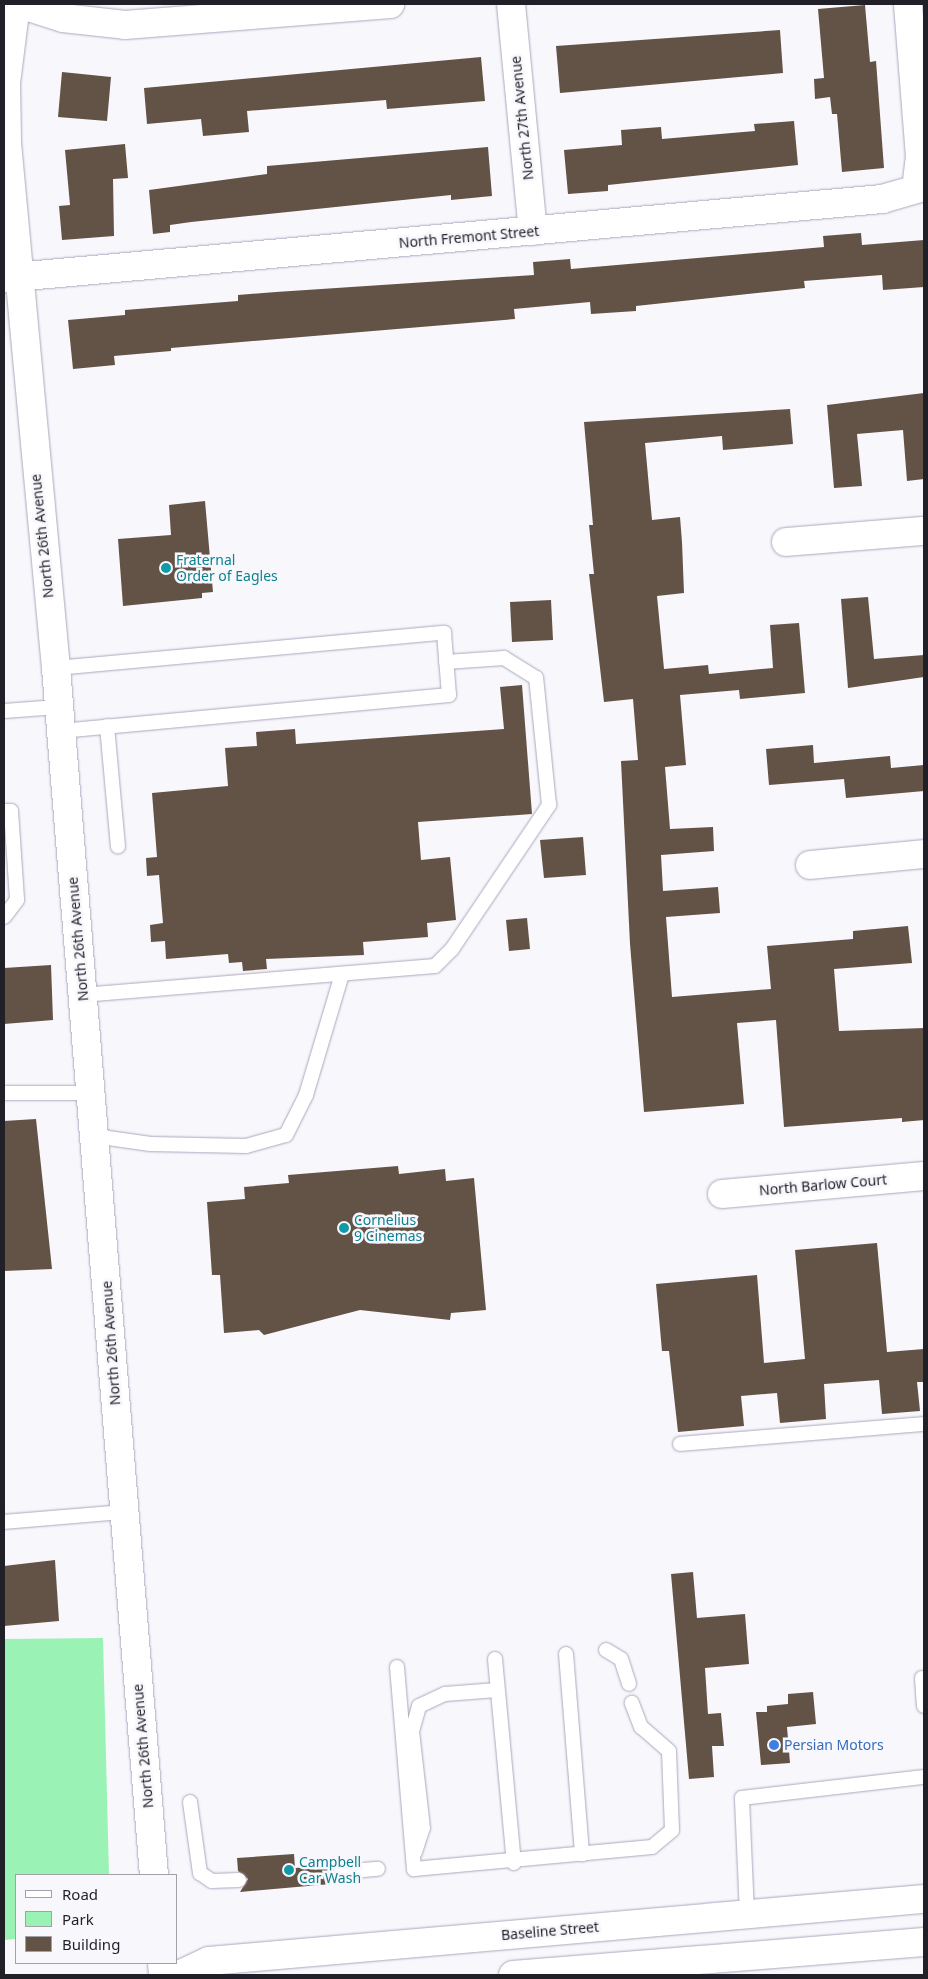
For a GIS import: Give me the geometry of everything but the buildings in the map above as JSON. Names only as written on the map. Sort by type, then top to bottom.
[{"type":"main road","points":[[18,4],[63,18],[126,25],[268,9],[390,4]]},
{"type":"main road","name":"North 26th Avenue","points":[[18,4],[5,107],[12,279],[56,668],[154,1874]]},
{"type":"main road","name":"North 27th Avenue","points":[[511,4],[533,231]]},
{"type":"main road","name":"North Fremont Street","points":[[12,279],[882,198],[916,189],[920,157],[908,4]]},
{"type":"main road","points":[[786,542],[924,531]]},
{"type":"main road","points":[[810,864],[924,854]]},
{"type":"main road","name":"North Barlow Court","points":[[722,1194],[924,1176]]},
{"type":"main road","name":"Baseline Street","points":[[179,1975],[209,1961],[924,1899]]},
{"type":"main road","points":[[513,1975],[924,1942]]},
{"type":"lane","points":[[4,711],[107,726],[449,695],[444,633],[56,668]]},
{"type":"lane","points":[[82,995],[435,966],[452,949],[549,805],[536,678],[504,658],[446,662]]},
{"type":"lane","points":[[107,726],[118,846]]},
{"type":"lane","points":[[4,811],[11,811],[17,900],[4,918]]},
{"type":"lane","points":[[94,1136],[150,1144],[246,1146],[286,1135],[306,1095],[342,974]]},
{"type":"lane","points":[[4,1093],[91,1093]]},
{"type":"lane","points":[[680,1444],[924,1424]]},
{"type":"lane","points":[[4,1522],[124,1512]]},
{"type":"lane","points":[[606,1650],[621,1659],[629,1684]]},
{"type":"lane","points":[[566,1654],[582,1854]]},
{"type":"lane","points":[[494,1659],[514,1863]]},
{"type":"lane","points":[[397,1667],[414,1870],[514,1863],[582,1854],[652,1848],[672,1830],[669,1750],[641,1727],[632,1702]]},
{"type":"lane","points":[[922,1678],[924,1706]]},
{"type":"lane","points":[[413,1858],[423,1828],[412,1731],[419,1706],[445,1694],[497,1690]]},
{"type":"lane","points":[[747,1914],[742,1798],[924,1777]]},
{"type":"lane","points":[[190,1802],[200,1873],[212,1881],[239,1880]]},
{"type":"lane","points":[[341,1872],[378,1869]]},
{"type":"green space","points":[[103,1638],[109,1874],[15,1874],[15,1939],[4,1940],[4,1639]]},
{"type":"place","name":"Fraternal Order of Eagles","points":[[166,568]]},
{"type":"place","name":"Cornelius 9 Cinemas","points":[[344,1228]]},
{"type":"place","name":"Persian Motors","points":[[774,1745]]},
{"type":"place","name":"Campbell Car Wash","points":[[289,1870]]}]
